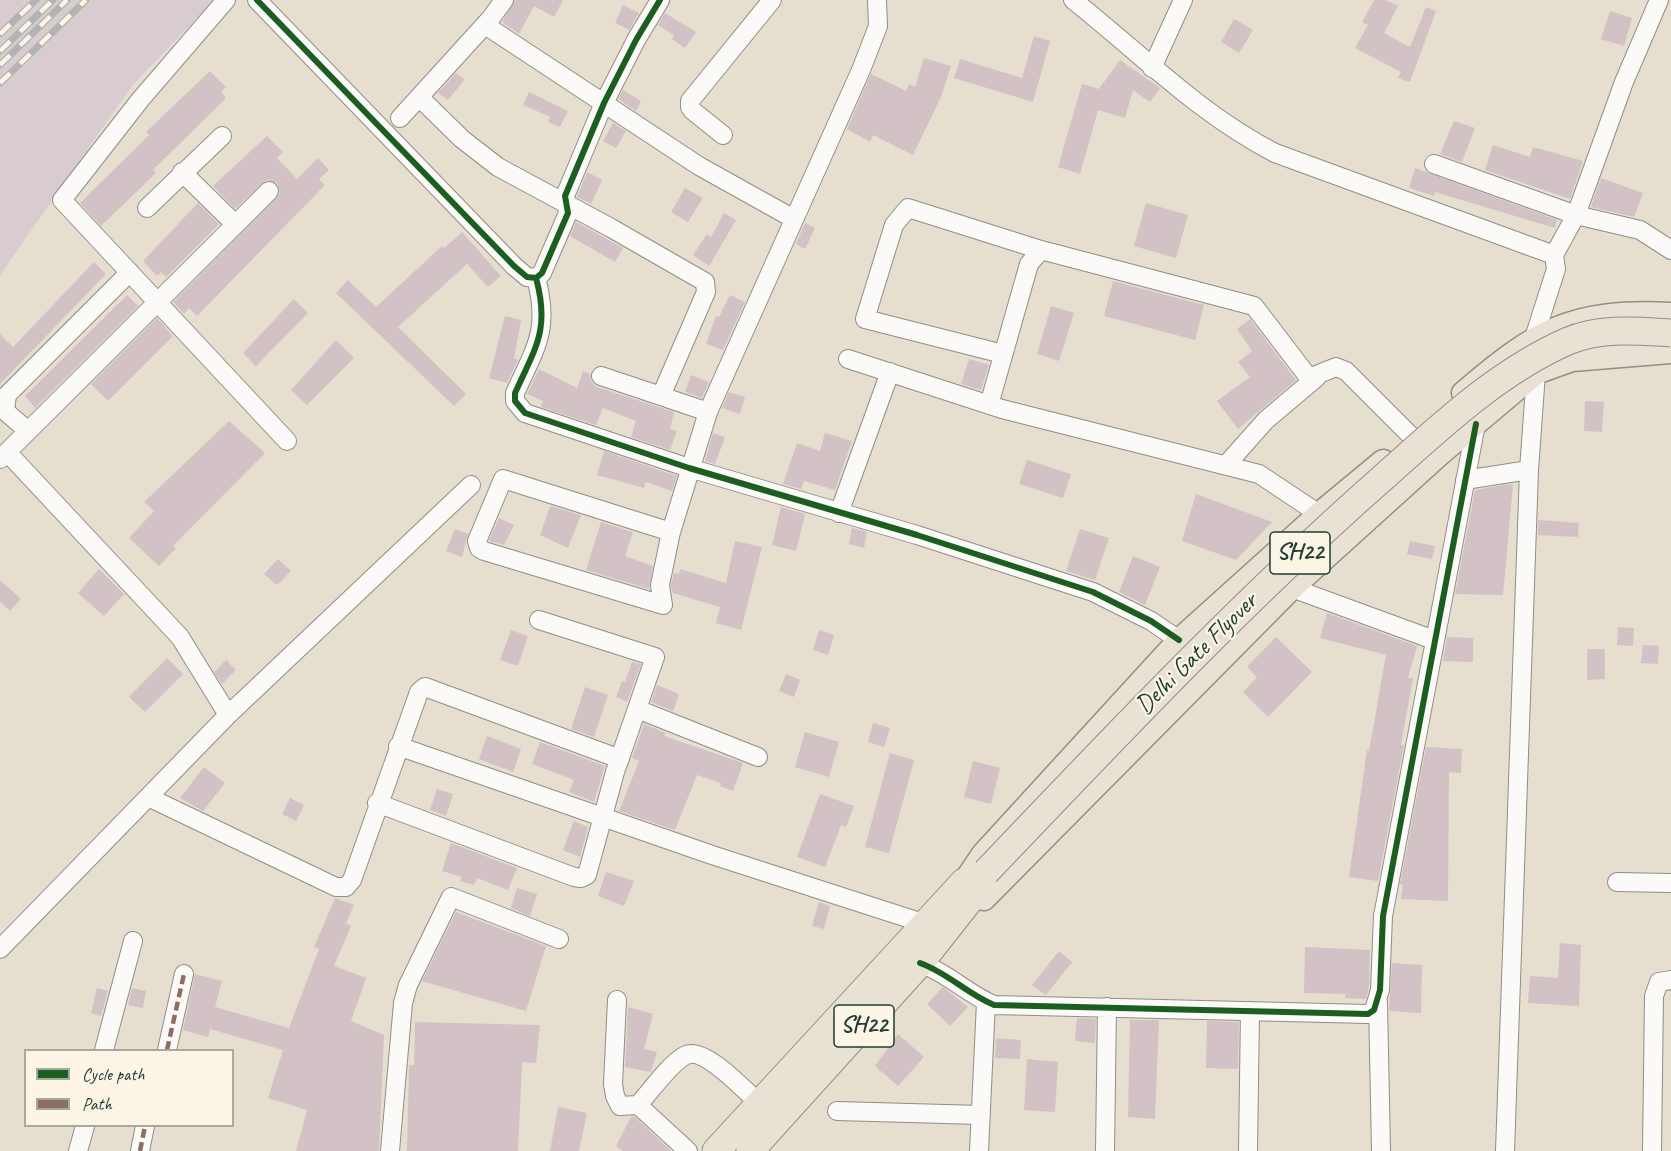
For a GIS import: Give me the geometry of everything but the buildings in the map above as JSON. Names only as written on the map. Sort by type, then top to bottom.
[{"type":"highway","name":"Delhi Gate Flyover","points":[[975,884],[1192,657],[1321,532],[1464,405],[1517,370],[1568,341],[1592,333],[1671,333]]},
{"type":"highway","points":[[733,1145],[761,1106],[926,924],[975,884]]},
{"type":"highway","name":"SH22","points":[[733,1145],[920,963],[975,884]]},
{"type":"main road","points":[[1630,314],[1634,354]]},
{"type":"main road","points":[[1671,314],[1630,314],[1585,318],[1559,326],[1534,338],[1510,353],[1319,514],[1179,640],[982,854],[975,884],[984,899],[1292,588],[1536,373],[1572,360],[1671,352]]},
{"type":"street","points":[[226,0],[140,100],[62,200],[158,300],[287,441]]},
{"type":"street","points":[[257,0],[514,266],[527,277],[536,278],[542,273],[569,209],[565,196],[604,103],[636,40],[660,0]]},
{"type":"street","points":[[400,118],[485,25],[504,0]]},
{"type":"street","points":[[723,135],[693,111],[690,101],[772,0]]},
{"type":"street","points":[[671,532],[503,479],[477,542],[479,548],[484,551],[663,605],[660,585],[671,532],[708,412],[875,35],[878,15],[877,0]]},
{"type":"street","points":[[1073,0],[1152,68],[1224,124],[1275,153],[1554,255]]},
{"type":"street","points":[[1152,68],[1183,0]]},
{"type":"street","points":[[1534,338],[1557,269],[1554,255],[1576,215],[1624,82],[1659,0]]},
{"type":"street","points":[[485,25],[699,166],[795,219]]},
{"type":"street","points":[[419,97],[462,139],[498,167],[705,282],[706,292],[661,396]]},
{"type":"street","points":[[147,208],[222,136]]},
{"type":"street","points":[[1434,164],[1576,215],[1640,230],[1671,250]]},
{"type":"street","points":[[182,172],[235,224]]},
{"type":"street","points":[[228,716],[180,637],[3,456],[269,191]]},
{"type":"street","points":[[1004,354],[865,319],[894,225],[908,208],[1041,250],[1254,306],[1310,378],[1317,377]]},
{"type":"street","points":[[989,405],[1029,264],[1041,250]]},
{"type":"street","points":[[28,431],[5,411],[7,395],[130,272]]},
{"type":"street","points":[[536,278],[543,324],[540,339],[515,393],[514,401],[525,413],[689,468],[1093,592],[1151,621],[1179,640]]},
{"type":"street","points":[[1552,281],[1559,326]]},
{"type":"street","points":[[848,359],[989,405],[1226,465],[1271,480],[1319,514],[1345,540]]},
{"type":"street","points":[[1226,465],[1266,420],[1317,377],[1336,367],[1346,371],[1412,437]]},
{"type":"street","points":[[839,513],[890,372]]},
{"type":"street","points":[[1505,1151],[1529,470],[1536,373]]},
{"type":"street","points":[[601,376],[708,412]]},
{"type":"street","points":[[1381,1151],[1378,1002],[1383,916],[1476,424]]},
{"type":"street","points":[[1465,480],[1529,470]]},
{"type":"street","points":[[0,950],[228,716],[471,484]]},
{"type":"street","points":[[1292,588],[1434,640]]},
{"type":"street","points":[[377,803],[581,878],[590,870],[602,816],[655,657],[539,620]]},
{"type":"street","points":[[148,797],[336,887],[346,888],[352,880],[377,803],[419,692],[425,687],[620,759]]},
{"type":"street","points":[[637,709],[758,756]]},
{"type":"street","points":[[398,746],[821,892],[926,924]]},
{"type":"street","points":[[1617,882],[1671,883]]},
{"type":"street","points":[[390,1151],[403,1003],[408,985],[451,897],[559,939]]},
{"type":"street","points":[[104,1049],[133,941]]},
{"type":"street","points":[[920,963],[941,970],[975,998],[994,1005],[1368,1014],[1374,1010],[1378,1002]]},
{"type":"street","points":[[167,1049],[184,974]]},
{"type":"street","points":[[1652,1151],[1654,996],[1659,982],[1671,980]]},
{"type":"street","points":[[617,1000],[613,1084],[615,1096],[620,1106],[638,1106],[688,1151]]},
{"type":"street","points":[[980,1151],[986,1002]]},
{"type":"street","points":[[1105,1151],[1107,1007]]},
{"type":"street","points":[[1248,1151],[1250,1011]]},
{"type":"street","points":[[638,1106],[680,1059],[689,1054],[700,1054],[711,1060],[761,1106]]},
{"type":"street","points":[[837,1111],[981,1115]]},
{"type":"street","points":[[78,1151],[84,1127]]},
{"type":"street","points":[[140,1151],[146,1127]]},
{"type":"shaded area","points":[[0,0],[214,0],[131,87],[0,275]]},
{"type":"railway","points":[[0,34],[36,0]]},
{"type":"railway","points":[[0,51],[53,0]]},
{"type":"railway","points":[[0,65],[67,0]]},
{"type":"railway","points":[[0,83],[86,0]]},
{"type":"marked path","points":[[167,1049],[184,974]]},
{"type":"marked path","points":[[140,1151],[145,1127]]},
{"type":"cycle path","points":[[257,0],[514,266],[527,277],[536,278],[542,273],[568,213],[565,196],[604,103],[636,40],[660,0]]},
{"type":"cycle path","points":[[536,278],[542,311],[539,337],[515,393],[515,401],[525,413],[689,468],[917,535],[1093,592],[1151,621],[1179,640]]},
{"type":"cycle path","points":[[920,963],[940,972],[994,1005],[1368,1014],[1374,1010],[1380,990],[1383,916],[1476,424]]}]
